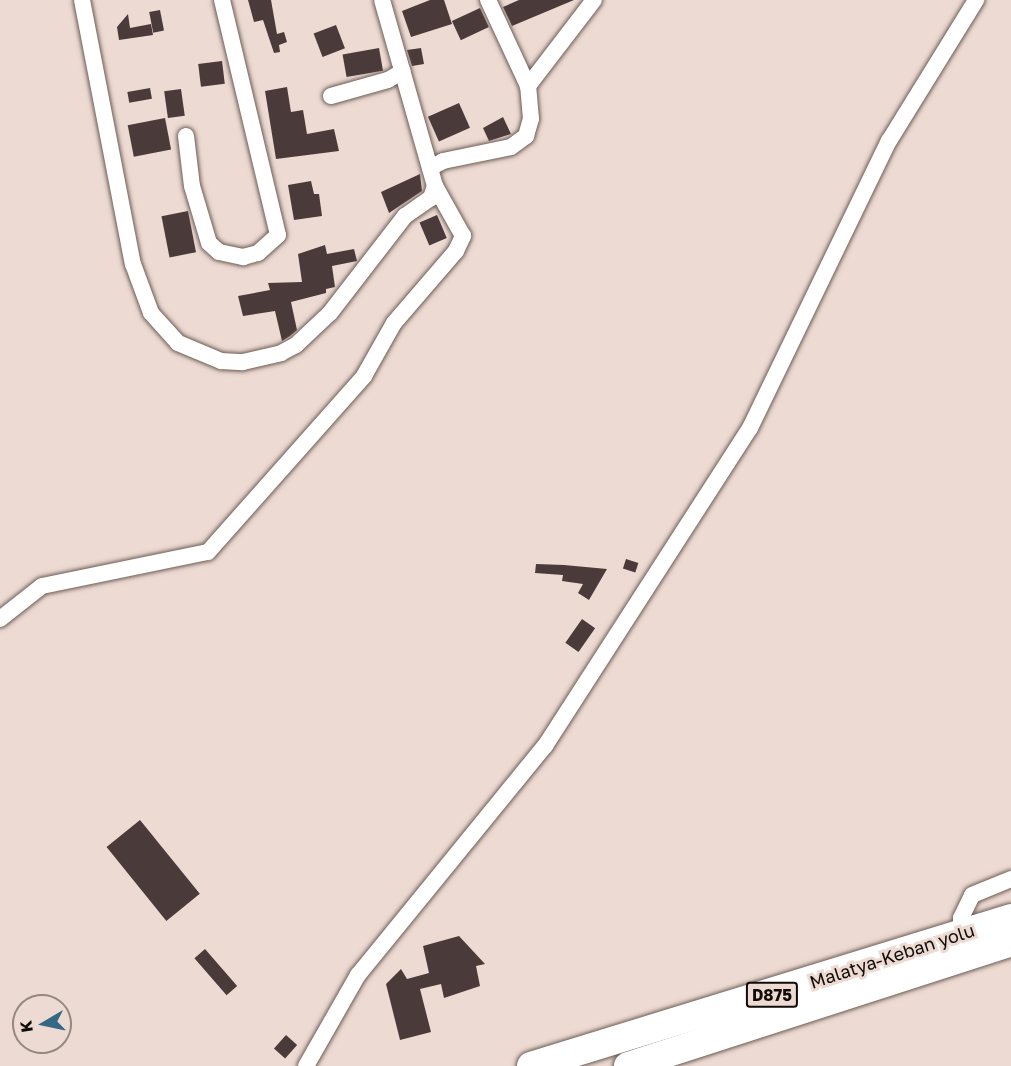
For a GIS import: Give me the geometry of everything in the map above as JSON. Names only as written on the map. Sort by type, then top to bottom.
[{"type":"highway","name":"Malatya-Keban yolu","points":[[531,1066],[1011,918]]},
{"type":"highway","name":"Malatya-Keban yolu","points":[[628,1066],[1011,942]]},
{"type":"street","points":[[186,136],[192,186],[209,243],[219,252],[243,257],[258,254],[278,235],[222,0]]},
{"type":"street","points":[[0,619],[42,585],[207,552],[215,546],[364,376],[394,322],[456,251],[463,236],[435,186],[382,0]]},
{"type":"street","points":[[430,168],[443,161],[496,152],[526,136],[531,119],[528,86],[488,0]]},
{"type":"street","points":[[528,86],[594,0]]},
{"type":"street","points":[[306,1066],[358,975],[545,746],[750,428],[889,141],[976,0]]},
{"type":"street","points":[[88,2],[141,292],[160,327],[198,353],[243,362],[281,353],[296,345],[330,313],[405,216],[431,198],[435,186]]},
{"type":"street","points":[[331,96],[388,80],[403,71]]},
{"type":"street","points":[[961,934],[960,918],[972,895],[1011,879]]},
{"type":"building","points":[[248,0],[271,0],[277,34],[284,32],[287,42],[279,45],[280,52],[274,53],[263,20],[254,22]]},
{"type":"building","points":[[430,0],[444,0],[452,24],[411,37],[402,11]]},
{"type":"building","points":[[519,0],[574,0],[512,26],[503,7]]},
{"type":"building","points":[[480,8],[489,27],[461,40],[452,21]]},
{"type":"building","points":[[160,10],[164,31],[153,33],[149,12]]},
{"type":"building","points":[[128,14],[130,28],[151,24],[153,35],[119,40],[117,27]]},
{"type":"building","points":[[336,25],[345,48],[323,57],[314,34]]},
{"type":"building","points":[[379,48],[383,71],[347,77],[343,54]]},
{"type":"building","points":[[421,48],[424,64],[412,66],[407,50]]},
{"type":"building","points":[[222,61],[225,84],[201,87],[198,64]]},
{"type":"building","points":[[287,87],[291,112],[303,110],[307,134],[334,129],[339,151],[276,159],[265,91]]},
{"type":"building","points":[[150,88],[152,99],[129,103],[127,92]]},
{"type":"building","points":[[181,89],[185,116],[168,118],[164,91]]},
{"type":"building","points":[[459,103],[470,128],[439,141],[428,117]]},
{"type":"building","points":[[503,117],[511,134],[489,141],[483,128]]},
{"type":"building","points":[[165,118],[171,149],[134,157],[128,125]]},
{"type":"building","points":[[420,174],[422,191],[389,213],[381,192]]},
{"type":"building","points":[[311,181],[314,194],[319,194],[322,216],[294,220],[288,185]]},
{"type":"building","points":[[188,211],[196,252],[170,257],[161,216]]},
{"type":"building","points":[[437,215],[447,238],[429,245],[420,222]]},
{"type":"building","points":[[325,245],[327,254],[354,249],[357,261],[332,266],[335,287],[326,289],[326,293],[291,302],[297,330],[282,341],[275,311],[243,316],[238,296],[270,290],[268,283],[302,282],[298,254]]},
{"type":"building","points":[[626,559],[638,563],[635,573],[623,569]]},
{"type":"building","points":[[536,564],[607,569],[589,600],[578,593],[583,584],[562,581],[563,575],[535,573]]},
{"type":"building","points":[[582,619],[595,628],[578,652],[565,643]]},
{"type":"building","points":[[140,820],[200,894],[166,921],[107,847]]},
{"type":"building","points":[[459,936],[485,964],[476,966],[480,986],[444,998],[441,984],[420,989],[431,1032],[400,1040],[386,984],[401,969],[407,979],[429,973],[423,946]]},
{"type":"building","points":[[205,949],[237,986],[227,995],[194,958]]},
{"type":"building","points":[[286,1035],[297,1045],[285,1058],[274,1048]]}]
